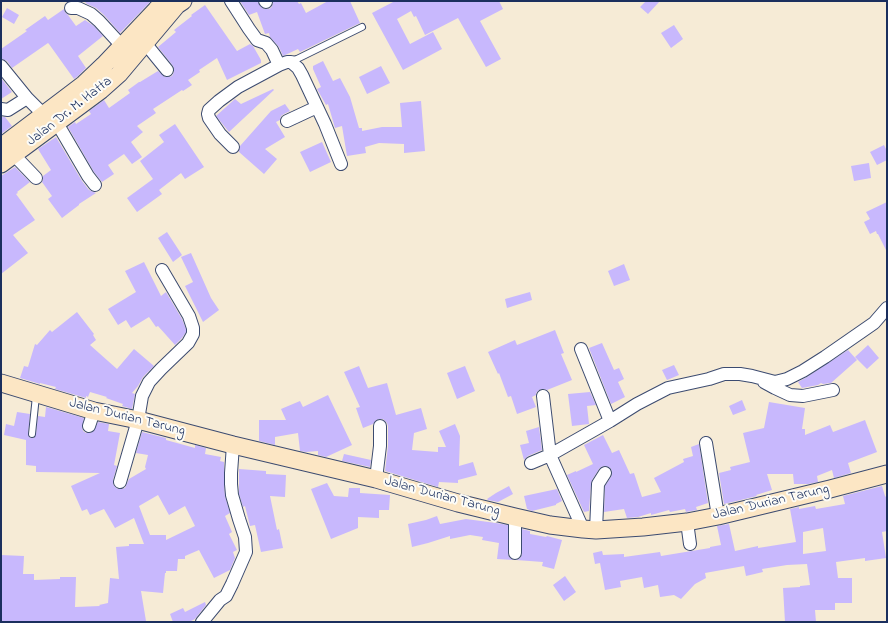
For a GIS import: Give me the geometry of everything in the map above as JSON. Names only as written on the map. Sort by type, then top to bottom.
[{"type":"street","name":"Jalan Dr. M. Hatta","points":[[5,155],[50,119],[164,1]]},
{"type":"street","name":"Jalan Dr. M. Hatta","points":[[50,119],[101,90],[119,74],[177,5],[183,1]]},
{"type":"street","points":[[231,1],[258,40],[266,43],[283,64]]},
{"type":"street","points":[[71,8],[78,8],[91,14],[122,46]]},
{"type":"street","points":[[146,42],[167,70]]},
{"type":"street","points":[[233,147],[220,134],[208,118],[209,110],[238,87],[283,64],[291,62],[298,68],[317,107],[341,164]]},
{"type":"street","points":[[1,66],[27,98],[50,119],[95,185]]},
{"type":"street","points":[[1,109],[8,110],[27,98]]},
{"type":"street","points":[[287,121],[317,107]]},
{"type":"street","points":[[5,155],[36,178]]},
{"type":"street","points":[[120,482],[138,420],[142,396],[149,382],[188,343],[193,334],[193,328],[189,316],[162,270]]},
{"type":"street","points":[[531,463],[550,455],[610,422],[637,404],[668,388],[710,379],[724,374],[740,374],[775,382],[787,379],[825,357],[874,323],[887,308]]},
{"type":"street","points":[[581,349],[610,422]]},
{"type":"street","points":[[752,376],[790,395],[803,396],[833,390]]},
{"type":"street","name":"Jalan Durian Tarung","points":[[1,383],[37,394],[91,419],[138,420],[233,446],[376,479],[458,503],[515,517],[550,525],[589,530],[643,527],[687,522],[718,516],[887,474]]},
{"type":"street","points":[[543,396],[550,455],[589,530]]},
{"type":"street","points":[[376,479],[380,446],[380,426]]},
{"type":"street","points":[[706,443],[718,516]]},
{"type":"street","points":[[202,622],[220,600],[226,596],[246,552],[245,537],[232,495],[231,473],[233,446]]},
{"type":"street","points":[[589,530],[598,484],[605,473]]},
{"type":"street","points":[[515,517],[515,553]]},
{"type":"street","points":[[687,522],[690,544]]},
{"type":"lane","points":[[283,64],[297,59],[362,27]]},
{"type":"lane","points":[[32,434],[37,394]]},
{"type":"building","points":[[84,1],[151,1],[120,33],[104,15]]},
{"type":"building","points":[[240,1],[258,1],[260,6],[264,9],[268,9],[271,8],[273,1],[297,1],[299,4],[301,3],[306,13],[328,1],[350,1],[360,23],[300,52],[298,49],[283,56],[279,47],[270,37],[269,33],[265,34],[257,12],[249,15]]},
{"type":"building","points":[[395,1],[499,1],[503,9],[480,21],[501,59],[486,67],[458,18],[425,35],[416,16],[414,17],[411,11],[397,19],[410,44],[433,32],[442,49],[403,70],[372,13]]},
{"type":"building","points":[[646,1],[660,1],[648,14],[640,7]]},
{"type":"building","points":[[205,5],[237,51],[250,44],[253,46],[261,60],[261,63],[227,80],[217,58],[199,70],[200,72],[188,80],[192,85],[153,109],[156,113],[137,126],[143,132],[131,142],[142,157],[132,164],[124,154],[108,165],[114,174],[102,182],[94,172],[68,127],[75,122],[76,124],[91,114],[89,111],[104,100],[109,108],[130,93],[128,90],[158,71],[165,77],[172,76],[174,72],[173,66],[158,47],[176,32],[174,30]]},
{"type":"building","points":[[7,8],[19,15],[14,24],[2,17]]},
{"type":"building","points":[[64,9],[76,26],[85,20],[94,26],[103,36],[78,56],[86,68],[78,76],[74,79],[48,43],[12,68],[7,61],[1,58],[1,49],[27,31],[25,30],[45,16],[48,20]]},
{"type":"building","points":[[674,25],[683,39],[671,48],[661,33]]},
{"type":"building","points":[[323,61],[333,81],[340,78],[350,97],[359,128],[362,128],[362,131],[382,127],[402,127],[400,103],[421,101],[425,151],[404,153],[404,144],[379,143],[365,147],[366,153],[347,156],[342,126],[335,128],[328,104],[326,105],[317,89],[321,87],[313,66]]},
{"type":"building","points":[[381,66],[390,83],[367,94],[359,77]]},
{"type":"building","points":[[1,78],[12,92],[1,99]]},
{"type":"building","points":[[273,89],[274,90],[229,132],[216,116],[235,99],[241,104]]},
{"type":"building","points":[[285,104],[290,111],[281,116],[280,120],[276,122],[285,137],[265,149],[277,159],[264,174],[239,152],[240,146],[271,111]]},
{"type":"building","points":[[1,117],[5,117],[12,126],[1,134]]},
{"type":"building","points":[[175,124],[204,167],[185,179],[181,173],[159,190],[162,194],[137,212],[127,198],[153,179],[140,161],[164,142],[159,135]]},
{"type":"building","points":[[56,137],[82,181],[89,190],[96,193],[79,204],[62,218],[48,199],[52,196],[42,182],[43,176],[51,170],[38,149]]},
{"type":"building","points":[[322,142],[331,162],[310,172],[300,152]]},
{"type":"building","points":[[884,145],[887,151],[887,160],[877,165],[870,152]]},
{"type":"building","points":[[869,163],[871,178],[854,181],[851,166]]},
{"type":"building","points":[[15,167],[30,182],[16,194],[35,220],[13,235],[28,253],[1,274],[1,176]]},
{"type":"building","points":[[887,202],[887,252],[876,231],[870,234],[864,222],[870,219],[866,212]]},
{"type":"building","points":[[167,232],[182,255],[173,262],[158,238]]},
{"type":"building","points":[[191,253],[211,298],[219,310],[203,322],[185,286],[193,282],[181,257]]},
{"type":"building","points":[[144,262],[161,296],[166,292],[182,319],[186,329],[186,332],[182,338],[175,345],[158,326],[156,327],[149,317],[131,328],[126,320],[118,325],[108,309],[136,292],[125,271]]},
{"type":"building","points":[[624,264],[630,280],[614,286],[608,271]]},
{"type":"building","points":[[530,292],[532,300],[507,308],[505,299]]},
{"type":"building","points":[[77,312],[94,334],[93,335],[96,340],[90,345],[117,369],[134,349],[154,366],[143,377],[132,393],[135,394],[132,409],[122,406],[123,404],[106,398],[107,397],[90,392],[86,398],[55,389],[56,387],[20,378],[24,366],[28,367],[35,344],[37,345],[50,330],[52,332]]},
{"type":"building","points":[[555,330],[564,353],[561,354],[572,380],[547,390],[539,390],[536,395],[532,397],[536,407],[517,414],[511,396],[508,397],[499,373],[498,374],[488,352],[515,340],[517,345]]},
{"type":"building","points":[[602,343],[614,370],[619,368],[624,379],[618,382],[625,397],[611,404],[589,348]]},
{"type":"building","points":[[868,345],[879,358],[867,369],[855,357]]},
{"type":"building","points":[[848,350],[857,360],[831,383],[821,383],[802,388],[798,382]]},
{"type":"building","points":[[674,365],[679,375],[667,380],[662,370]]},
{"type":"building","points":[[359,366],[368,388],[387,383],[396,415],[421,408],[427,429],[414,433],[412,450],[438,452],[438,447],[446,447],[439,431],[455,424],[460,436],[459,466],[473,462],[477,475],[458,480],[458,483],[439,482],[438,487],[385,471],[388,446],[387,423],[383,419],[380,419],[363,428],[356,408],[360,407],[344,372]]},
{"type":"building","points":[[465,366],[475,391],[457,399],[447,373]]},
{"type":"building","points":[[590,392],[596,405],[587,406],[589,424],[572,426],[568,394]]},
{"type":"building","points":[[328,395],[352,445],[326,457],[318,455],[318,451],[300,451],[298,433],[275,437],[275,445],[259,441],[259,420],[286,420],[281,409],[300,401],[303,407]]},
{"type":"building","points":[[742,400],[746,410],[733,415],[729,406]]},
{"type":"building","points":[[769,402],[805,408],[802,429],[805,429],[805,435],[830,425],[833,432],[865,420],[877,452],[848,463],[851,473],[834,478],[832,470],[817,476],[818,482],[808,484],[794,484],[793,474],[767,474],[772,490],[756,495],[757,496],[724,504],[719,473],[731,470],[730,467],[750,462],[743,433],[764,428]]},
{"type":"building","points":[[46,407],[84,418],[82,427],[83,431],[86,433],[94,431],[98,422],[109,424],[108,431],[120,433],[114,465],[117,466],[113,480],[113,484],[118,489],[125,488],[129,479],[146,469],[145,467],[148,455],[136,453],[142,432],[195,448],[195,445],[206,448],[205,454],[221,457],[220,461],[224,462],[225,496],[230,513],[225,516],[232,532],[229,534],[237,550],[233,552],[235,558],[230,570],[214,578],[199,550],[185,556],[185,559],[178,559],[177,571],[166,571],[165,573],[163,593],[141,591],[146,621],[1,622],[1,555],[24,556],[23,574],[34,574],[34,580],[76,577],[75,607],[100,606],[99,605],[108,603],[110,578],[119,579],[116,547],[129,546],[129,544],[144,544],[134,518],[115,528],[104,509],[90,515],[87,509],[82,511],[71,486],[100,473],[36,472],[36,466],[26,465],[26,440],[4,435],[6,424],[14,426],[17,412],[30,414],[28,435],[30,438],[34,438],[36,434],[38,416],[45,417]],"holes":[[[158,495],[169,515],[185,506],[195,526],[166,540],[166,535],[150,535],[139,506]]]},
{"type":"building","points":[[539,427],[542,450],[528,456],[524,460],[520,445],[529,443],[526,431]]},
{"type":"building","points":[[603,435],[612,453],[619,450],[630,474],[634,473],[642,497],[661,492],[654,478],[684,462],[683,459],[693,456],[691,447],[699,444],[708,503],[696,507],[697,510],[686,512],[685,509],[670,512],[669,510],[651,515],[651,513],[638,517],[627,518],[624,509],[604,512],[605,486],[612,473],[609,467],[605,466],[599,469],[592,480],[589,511],[584,512],[567,475],[593,464],[584,445]]},
{"type":"building","points":[[344,454],[371,460],[370,467],[342,461]]},
{"type":"building","points":[[239,469],[266,471],[266,474],[286,475],[285,497],[270,496],[277,530],[279,529],[283,548],[261,552],[255,525],[250,526],[245,506],[243,507],[239,494]]},
{"type":"building","points":[[327,483],[334,496],[348,497],[349,488],[360,488],[360,493],[390,495],[389,510],[379,510],[379,518],[358,517],[358,528],[331,539],[311,489]]},
{"type":"building","points":[[509,486],[513,494],[498,502],[487,499],[496,493]]},
{"type":"building","points":[[882,486],[885,496],[887,497],[887,531],[882,532],[886,558],[865,561],[865,558],[836,562],[838,578],[852,578],[852,603],[835,603],[835,610],[815,610],[816,622],[785,622],[783,588],[810,585],[807,564],[787,565],[762,569],[763,572],[746,576],[744,566],[705,573],[706,578],[695,584],[681,599],[674,595],[660,597],[658,585],[644,588],[642,577],[620,581],[621,587],[605,590],[600,563],[595,564],[593,553],[602,551],[603,555],[624,554],[624,557],[660,552],[661,556],[721,545],[717,526],[729,524],[735,551],[758,546],[758,548],[796,542],[790,509],[815,506],[816,509],[845,504],[843,496]],"holes":[[[823,528],[826,551],[803,554],[803,532]]]},
{"type":"building","points":[[557,489],[562,501],[556,505],[532,511],[527,509],[524,496]]},
{"type":"building","points":[[437,516],[440,524],[466,519],[508,525],[508,553],[509,557],[513,560],[497,559],[499,543],[482,540],[483,537],[470,535],[450,539],[450,536],[412,547],[408,524]]},
{"type":"building","points":[[522,529],[530,531],[530,534],[562,540],[554,569],[542,566],[543,562],[516,560],[521,557],[522,553]]},
{"type":"building","points":[[565,576],[576,592],[564,601],[553,585]]},
{"type":"building","points":[[205,602],[206,605],[195,619],[189,622],[173,622],[170,614],[183,608],[185,612]]}]
